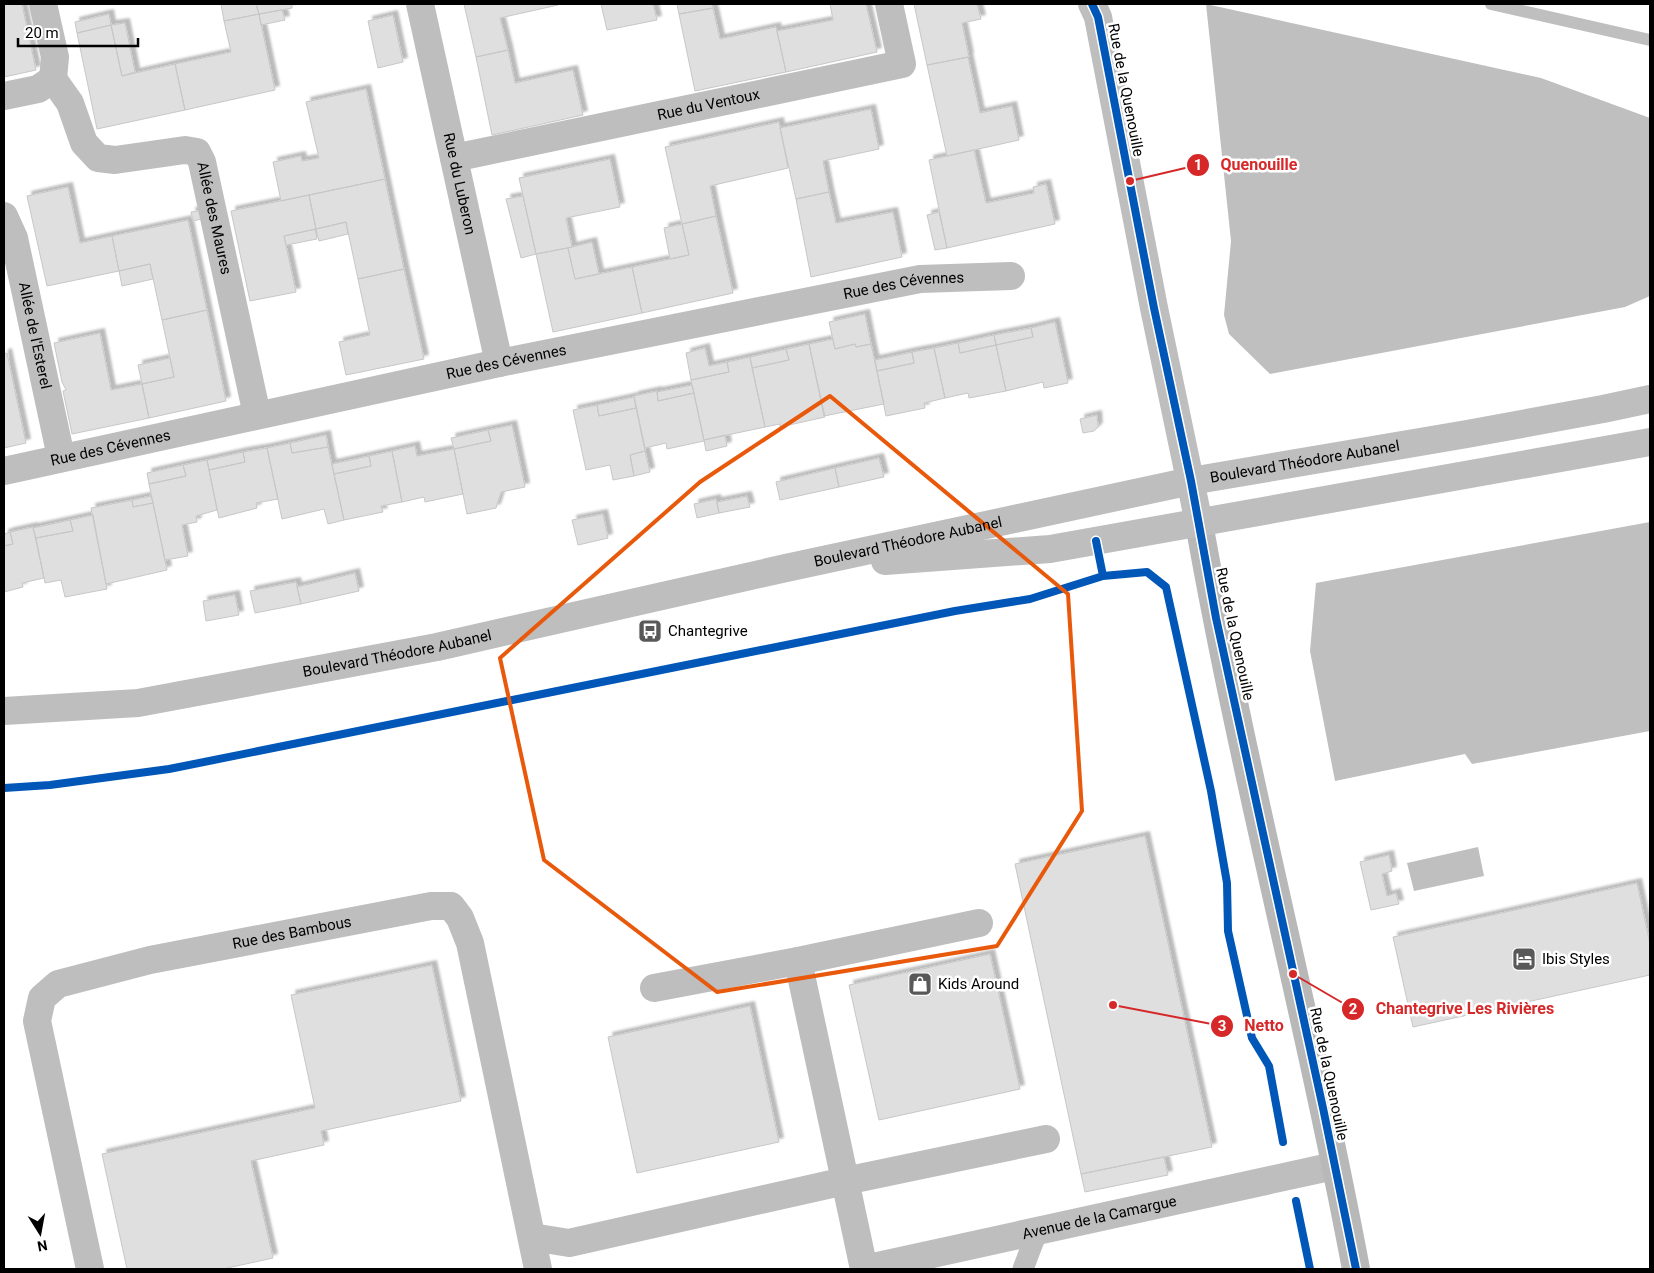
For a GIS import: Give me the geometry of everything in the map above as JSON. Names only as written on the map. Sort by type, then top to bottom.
[{"type":"street","points":[[4,96],[38,89],[53,79],[55,57],[43,4]]},
{"type":"street","name":"Rue du Luberon","points":[[420,4],[499,363]]},
{"type":"street","name":"Rue du Ventoux","points":[[454,158],[902,64],[889,4]]},
{"type":"street","name":"Rue de la Quenouille","points":[[1092,4],[1098,17],[1154,308],[1191,481],[1216,618],[1356,1269]]},
{"type":"street","name":"Allée des Maures","points":[[53,79],[70,103],[84,144],[98,158],[115,160],[185,150],[197,152],[202,162],[256,415]]},
{"type":"street","name":"Allée de l'Esterel","points":[[4,216],[14,238],[61,457]]},
{"type":"street","name":"Rue des Cévennes","points":[[4,471],[61,457],[499,363],[920,279],[1011,276]]},
{"type":"street","name":"Boulevard Théodore Aubanel","points":[[4,711],[138,703],[436,647],[786,568],[1191,481],[1467,434],[1603,409],[1650,398]]},
{"type":"street","name":"Boulevard Théodore Aubanel","points":[[786,568],[1050,549],[1650,442]]},
{"type":"street","name":"Rue des Bambous","points":[[90,1269],[37,1021],[42,998],[58,984],[150,960],[431,906],[451,906],[460,918],[470,943],[538,1269]]},
{"type":"street","points":[[654,988],[798,961],[979,923]]},
{"type":"street","points":[[798,961],[864,1269]]},
{"type":"street","points":[[532,1237],[569,1243],[845,1181],[1046,1139]]},
{"type":"street","name":"Avenue de la Camargue","points":[[864,1269],[1334,1166]]},
{"type":"lane","points":[[1023,1269],[1037,1232]]},
{"type":"highlighted area","points":[[830,396],[1068,594],[1082,811],[997,946],[717,992],[544,860],[500,658],[700,482]]},
{"type":"shaded area","points":[[1206,4],[1541,78],[1650,118],[1650,296],[1625,307],[1270,374],[1229,334],[1224,315],[1231,241]]},
{"type":"shaded area","points":[[1650,522],[1650,731],[1472,764],[1465,754],[1335,781],[1310,651],[1316,583]]},
{"type":"shaded area","points":[[1478,847],[1484,876],[1414,891],[1407,863]]},
{"type":"building","points":[[4,4],[22,4],[36,70],[4,77]]},
{"type":"building","points":[[221,4],[256,4],[259,14],[224,21]]},
{"type":"building","points":[[256,4],[292,4],[292,8],[259,14]]},
{"type":"building","points":[[464,4],[558,5],[500,18],[508,50],[476,57]]},
{"type":"building","points":[[601,4],[653,4],[657,20],[607,30]]},
{"type":"building","points":[[677,4],[712,4],[713,8],[679,14]]},
{"type":"building","points":[[830,4],[866,4],[877,52],[786,72],[777,31],[833,20]]},
{"type":"building","points":[[914,4],[977,4],[981,19],[962,23],[969,57],[927,65]]},
{"type":"building","points":[[713,8],[720,39],[776,27],[786,72],[695,91],[679,14]]},
{"type":"building","points":[[282,10],[285,20],[261,25],[259,14]]},
{"type":"building","points":[[109,14],[111,25],[77,33],[75,22]]},
{"type":"building","points":[[259,14],[275,90],[185,110],[175,64],[231,52],[224,21]]},
{"type":"building","points":[[393,15],[403,62],[378,68],[368,21]]},
{"type":"building","points":[[125,23],[135,72],[122,76],[111,25]]},
{"type":"building","points":[[111,25],[122,76],[175,64],[185,110],[97,129],[77,33]]},
{"type":"building","points":[[508,50],[515,83],[573,70],[583,115],[492,135],[476,57]]},
{"type":"building","points":[[968,57],[980,113],[1012,106],[1019,140],[947,156],[927,65]]},
{"type":"building","points":[[366,89],[385,179],[281,201],[273,162],[301,156],[302,161],[319,158],[306,102]]},
{"type":"building","points":[[871,109],[879,149],[823,161],[829,192],[796,199],[780,128]]},
{"type":"building","points":[[779,122],[788,168],[710,186],[716,216],[682,224],[665,147]]},
{"type":"building","points":[[974,150],[986,203],[1034,193],[1033,187],[1046,184],[1055,224],[947,248],[929,160]]},
{"type":"building","points":[[610,159],[620,207],[566,218],[572,247],[536,254],[519,178]]},
{"type":"building","points":[[385,179],[404,269],[358,279],[346,222],[316,229],[309,195]]},
{"type":"building","points":[[68,187],[80,243],[112,236],[119,271],[47,286],[27,196]]},
{"type":"building","points":[[829,192],[836,223],[893,212],[902,257],[811,277],[796,199]]},
{"type":"building","points":[[309,195],[316,229],[284,236],[296,292],[250,301],[231,211]]},
{"type":"building","points":[[523,196],[536,254],[521,258],[506,199]]},
{"type":"building","points":[[203,210],[205,218],[193,221],[191,212]]},
{"type":"building","points":[[939,212],[947,248],[935,250],[927,215]]},
{"type":"building","points":[[716,216],[733,293],[642,313],[632,267],[689,255],[682,224]]},
{"type":"building","points":[[188,220],[207,310],[162,320],[150,264],[119,271],[112,236]]},
{"type":"building","points":[[346,222],[348,234],[319,241],[316,229]]},
{"type":"building","points":[[682,224],[689,255],[670,259],[664,228]]},
{"type":"building","points":[[315,229],[317,239],[286,245],[284,236]]},
{"type":"building","points":[[592,242],[599,274],[575,279],[568,248]]},
{"type":"building","points":[[568,248],[575,279],[632,267],[642,313],[553,332],[536,254]]},
{"type":"building","points":[[150,264],[153,279],[122,286],[119,271]]},
{"type":"building","points":[[404,269],[424,359],[346,375],[339,342],[370,335],[358,279]]},
{"type":"building","points":[[207,310],[226,401],[149,418],[142,384],[174,377],[162,320]]},
{"type":"building","points":[[865,314],[871,344],[856,347],[855,344],[835,349],[829,322]]},
{"type":"building","points":[[1055,322],[1068,383],[1044,388],[1043,382],[1006,391],[996,345],[1033,337],[1031,328]]},
{"type":"building","points":[[1031,328],[1033,337],[996,345],[994,335]]},
{"type":"building","points":[[100,333],[111,390],[142,384],[149,418],[72,434],[63,391],[66,390],[62,382],[54,343]]},
{"type":"building","points":[[994,335],[996,345],[960,353],[958,343]]},
{"type":"building","points":[[833,339],[835,349],[855,344],[856,347],[871,344],[884,404],[824,416],[809,344]]},
{"type":"building","points":[[958,343],[960,353],[996,345],[1006,391],[969,398],[968,393],[945,398],[934,348]]},
{"type":"building","points":[[809,344],[825,417],[780,427],[780,424],[765,427],[752,368],[789,360],[786,349]]},
{"type":"building","points":[[705,348],[709,366],[727,362],[729,372],[691,380],[686,353]]},
{"type":"building","points":[[934,348],[945,398],[924,403],[925,408],[886,416],[877,371],[914,363],[912,352]]},
{"type":"building","points":[[786,349],[789,360],[752,368],[750,357]]},
{"type":"building","points":[[912,352],[914,363],[877,371],[875,360]]},
{"type":"building","points":[[7,353],[26,443],[4,448],[4,354]]},
{"type":"building","points":[[750,357],[765,427],[704,440],[691,380],[729,372],[727,362]]},
{"type":"building","points":[[170,358],[174,377],[142,384],[138,365]]},
{"type":"building","points":[[692,385],[694,393],[658,401],[657,392]]},
{"type":"building","points":[[657,391],[658,401],[694,393],[704,441],[667,449],[666,443],[645,448],[634,396]]},
{"type":"building","points":[[634,397],[636,408],[599,416],[597,405]]},
{"type":"building","points":[[597,405],[599,416],[636,408],[645,451],[630,455],[634,476],[613,480],[610,465],[586,470],[573,410]]},
{"type":"building","points":[[1097,415],[1098,427],[1094,431],[1083,433],[1080,419]]},
{"type":"building","points":[[512,425],[525,487],[501,492],[496,508],[467,514],[454,449],[491,441],[488,430]]},
{"type":"building","points":[[488,430],[491,441],[454,449],[451,438]]},
{"type":"building","points":[[326,435],[328,447],[292,453],[290,443]]},
{"type":"building","points":[[725,435],[727,446],[706,451],[704,440]]},
{"type":"building","points":[[290,443],[292,453],[328,447],[344,520],[328,524],[324,509],[282,519],[267,448]]},
{"type":"building","points":[[415,446],[417,456],[454,449],[463,494],[425,502],[424,497],[402,502],[392,451]]},
{"type":"building","points":[[267,448],[278,499],[256,503],[257,508],[219,518],[209,470],[245,462],[243,452]]},
{"type":"building","points":[[392,451],[402,502],[381,506],[383,512],[344,520],[334,474],[371,466],[369,456]]},
{"type":"building","points":[[645,451],[650,472],[634,476],[630,455]]},
{"type":"building","points":[[243,452],[245,462],[209,470],[207,460]]},
{"type":"building","points":[[369,456],[371,466],[334,474],[332,464]]},
{"type":"building","points":[[879,458],[884,477],[839,487],[835,468]]},
{"type":"building","points":[[207,460],[217,510],[196,516],[197,522],[182,525],[188,556],[165,560],[149,484],[186,476],[183,465]]},
{"type":"building","points":[[183,465],[186,476],[149,484],[147,473]]},
{"type":"building","points":[[835,468],[839,487],[780,500],[776,482]]},
{"type":"building","points":[[151,496],[153,503],[133,507],[132,500]]},
{"type":"building","points":[[747,496],[750,507],[719,513],[717,502]]},
{"type":"building","points":[[716,499],[719,513],[697,518],[694,504]]},
{"type":"building","points":[[132,500],[133,507],[153,503],[167,570],[106,584],[91,508]]},
{"type":"building","points":[[603,514],[608,538],[578,545],[572,520]]},
{"type":"building","points":[[93,515],[107,589],[65,597],[61,580],[45,583],[36,538],[73,531],[70,520]]},
{"type":"building","points":[[70,520],[73,531],[36,538],[33,528]]},
{"type":"building","points":[[33,527],[44,578],[22,583],[23,587],[4,592],[4,546],[13,544],[10,532]]},
{"type":"building","points":[[10,532],[13,544],[4,546],[4,534]]},
{"type":"building","points":[[355,573],[359,591],[301,604],[297,587]]},
{"type":"building","points":[[296,582],[301,604],[255,613],[250,591]]},
{"type":"building","points":[[235,595],[239,615],[206,621],[203,601]]},
{"type":"building","points":[[1145,836],[1212,1147],[1081,1174],[1015,864]]},
{"type":"building","points":[[1389,855],[1392,871],[1382,874],[1387,896],[1396,893],[1399,904],[1371,910],[1360,862]]},
{"type":"building","name":"Ibis Styles","points":[[1637,883],[1650,944],[1650,975],[1413,1027],[1393,937]]},
{"type":"building","points":[[990,954],[1020,1089],[879,1120],[849,985]]},
{"type":"building","points":[[432,965],[461,1101],[321,1131],[324,1145],[251,1161],[273,1258],[223,1269],[127,1269],[102,1154],[315,1108],[291,995]]},
{"type":"building","points":[[750,1006],[779,1142],[637,1173],[608,1037]]},
{"type":"building","points":[[1164,1157],[1168,1175],[1085,1192],[1081,1174]]},
{"type":"waterway","points":[[1491,4],[1650,40]]},
{"type":"cycle path","points":[[1092,4],[1098,17],[1154,308],[1191,481],[1216,618],[1323,1108],[1356,1269]]},
{"type":"cycle path","points":[[1096,541],[1103,576],[1147,572],[1166,587],[1211,791],[1227,883],[1228,931],[1252,1038],[1269,1066],[1283,1142]]},
{"type":"cycle path","points":[[4,788],[50,785],[169,769],[955,611],[1030,599],[1103,576]]},
{"type":"cycle path","points":[[1296,1201],[1310,1269]]},
{"type":"place","name":"Quenouille","points":[[1130,181]]},
{"type":"place","name":"Chantegrive","points":[[650,631]]},
{"type":"place","name":"Ibis Styles","points":[[1524,959]]},
{"type":"place","name":"Chantegrive Les Rivières","points":[[1293,974]]},
{"type":"place","name":"Kids Around","points":[[920,984]]},
{"type":"place","name":"Netto","points":[[1113,1005]]}]
